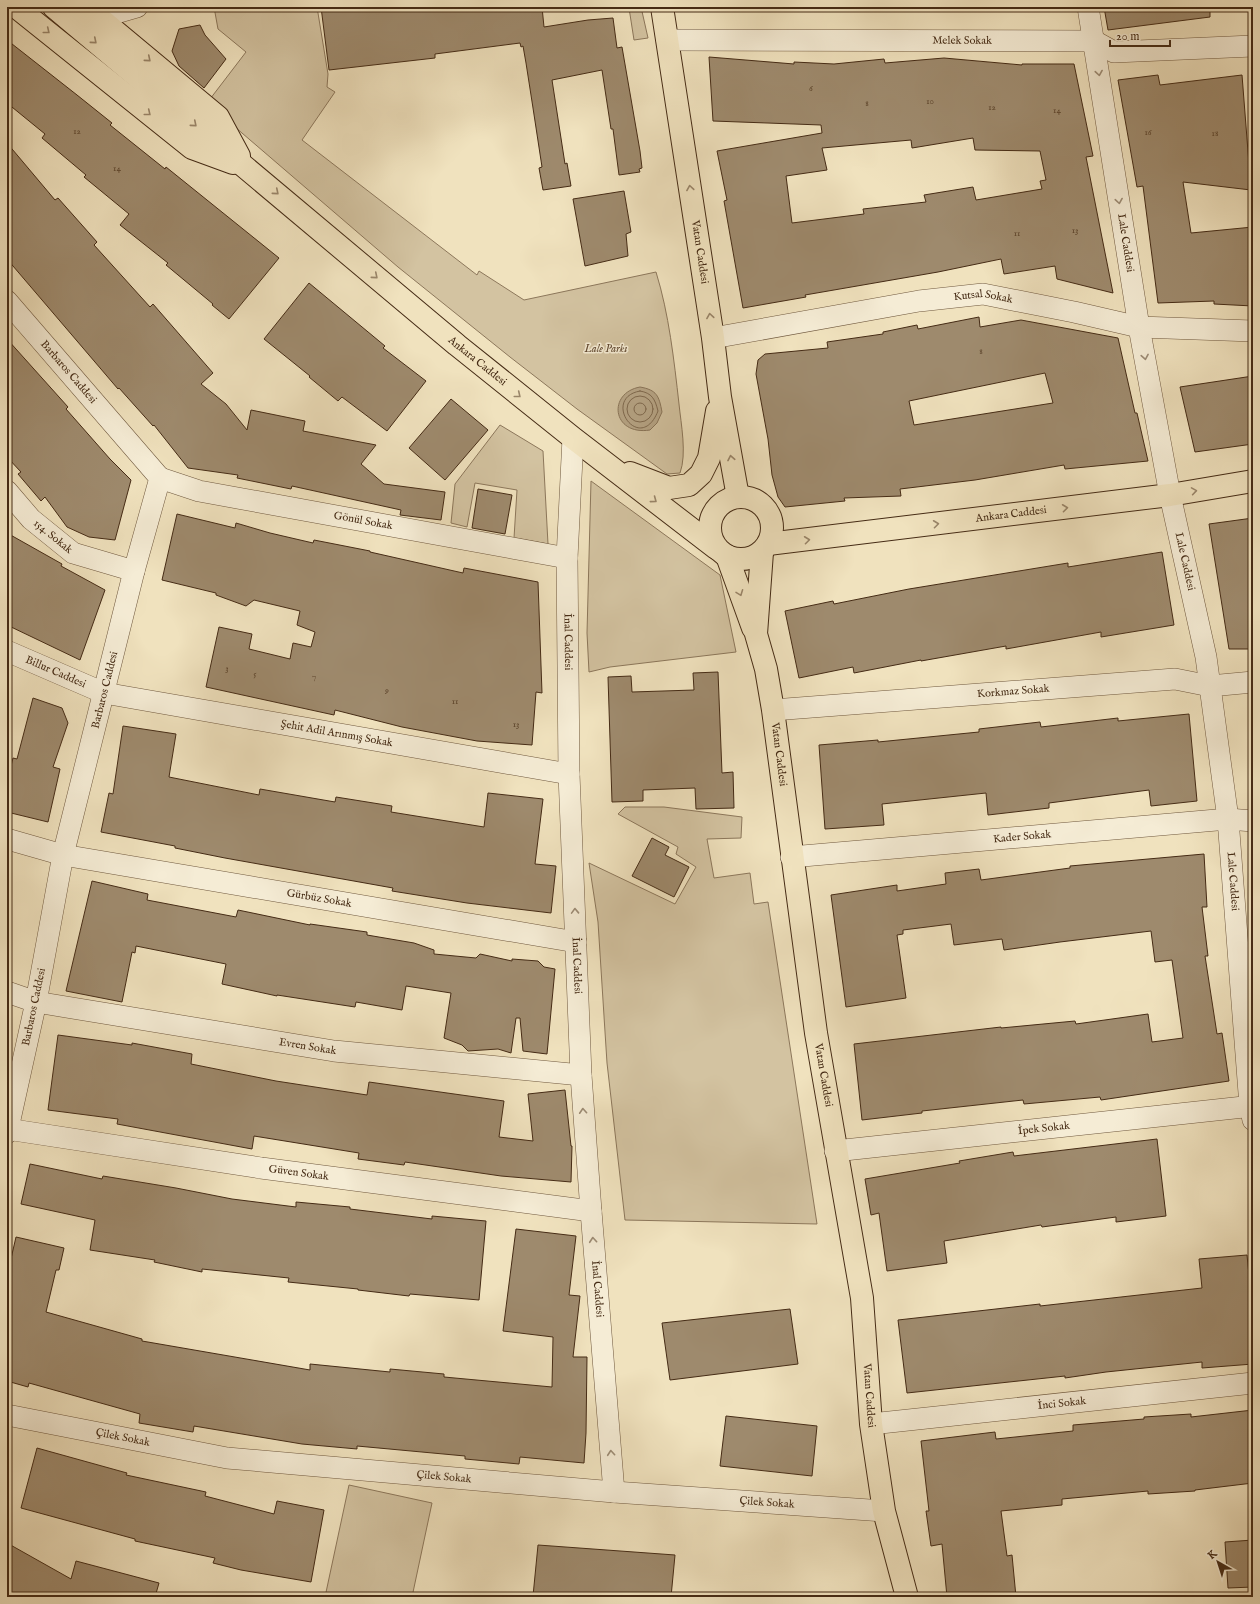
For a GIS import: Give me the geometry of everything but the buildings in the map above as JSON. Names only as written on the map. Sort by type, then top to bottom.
[{"type":"main road","points":[[16,7],[192,148],[246,167]]},
{"type":"main road","name":"Ankara Caddesi","points":[[54,7],[457,345],[573,438],[721,552]]},
{"type":"main road","name":"Vatan Caddesi","points":[[662,7],[713,338],[720,397],[738,497]]},
{"type":"main road","points":[[92,13],[218,117],[246,167]]},
{"type":"main road","points":[[608,465],[669,488],[689,485],[702,474],[709,458],[720,397]]},
{"type":"main road","name":"Ankara Caddesi","points":[[765,548],[1170,494],[1253,481]]},
{"type":"main road","points":[[721,552],[735,559],[745,560],[754,557],[765,548],[772,530],[770,516],[765,508],[757,501],[748,497],[729,499],[721,504],[714,512],[709,530],[711,539],[721,552],[756,634]]},
{"type":"main road","name":"Vatan Caddesi","points":[[765,548],[756,634],[766,669],[816,1033],[835,1151],[862,1298],[871,1424],[884,1512],[908,1597]]},
{"type":"street","points":[[92,13],[137,7]]},
{"type":"street","name":"Lale Caddesi","points":[[1088,7],[1139,327],[1170,494],[1206,656],[1228,818],[1252,1111]]},
{"type":"street","name":"Melek Sokak","points":[[668,40],[1094,41],[1114,52],[1253,46]]},
{"type":"street","name":"Kutsal Sokak","points":[[713,338],[919,301],[983,294],[1074,312],[1139,327],[1253,331]]},
{"type":"street","name":"Barbaros Caddesi","points":[[7,301],[160,478],[134,571],[63,855],[36,1002],[7,1130]]},
{"type":"street","name":"İnal Caddesi","points":[[573,438],[567,558],[569,774],[581,1075],[590,1211],[614,1492]]},
{"type":"street","name":"Gönül Sokak","points":[[160,478],[199,491],[567,558]]},
{"type":"street","name":"154. Sokak","points":[[7,491],[31,519],[73,553],[134,571]]},
{"type":"street","name":"Billur Caddesi","points":[[7,651],[104,693]]},
{"type":"street","name":"Korkmaz Sokak","points":[[772,710],[1176,679],[1210,686],[1253,682]]},
{"type":"street","name":"Şehit Adil Arınmış Sokak","points":[[104,693],[569,774]]},
{"type":"street","name":"Kader Sokak","points":[[792,857],[1228,818],[1253,821]]},
{"type":"street","name":"Gürbüz Sokak","points":[[7,839],[63,855],[576,942]]},
{"type":"street","name":"Evren Sokak","points":[[7,992],[36,1002],[334,1051],[581,1075]]},
{"type":"street","name":"İpek Sokak","points":[[835,1151],[1252,1111]]},
{"type":"street","name":"Güven Sokak","points":[[7,1130],[261,1168],[590,1211]]},
{"type":"street","name":"İnci Sokak","points":[[871,1424],[1253,1383]]},
{"type":"street","name":"Çilek Sokak","points":[[7,1415],[227,1458],[614,1492],[884,1512]]},
{"type":"green space","name":"Lale Parkı","points":[[214,7],[317,7],[328,74],[327,87],[335,92],[302,140],[477,275],[479,271],[524,300],[656,272],[668,321],[675,371],[683,439],[683,457],[680,473],[667,474],[577,409],[510,357],[398,267],[207,103],[246,52],[218,29]]},
{"type":"green space","points":[[641,7],[648,38],[634,40],[629,8]]},
{"type":"green space","points":[[500,425],[543,451],[548,544],[514,538],[517,490],[475,483],[467,527],[451,523],[455,484]]},
{"type":"green space","points":[[591,481],[720,575],[736,652],[610,667],[589,672],[587,633]]},
{"type":"green space","points":[[625,807],[664,807],[742,817],[741,838],[707,839],[714,878],[750,873],[754,904],[768,902],[817,1224],[625,1220],[607,1063],[598,922],[589,863],[675,904],[696,867],[676,854],[678,847],[618,814]]},
{"type":"green space","points":[[349,1485],[432,1503],[412,1597],[325,1597]]},
{"type":"water","points":[[640,387],[654,392],[661,406],[662,412],[657,423],[650,430],[637,430],[628,427],[621,421],[618,413],[622,397],[629,391]]}]
